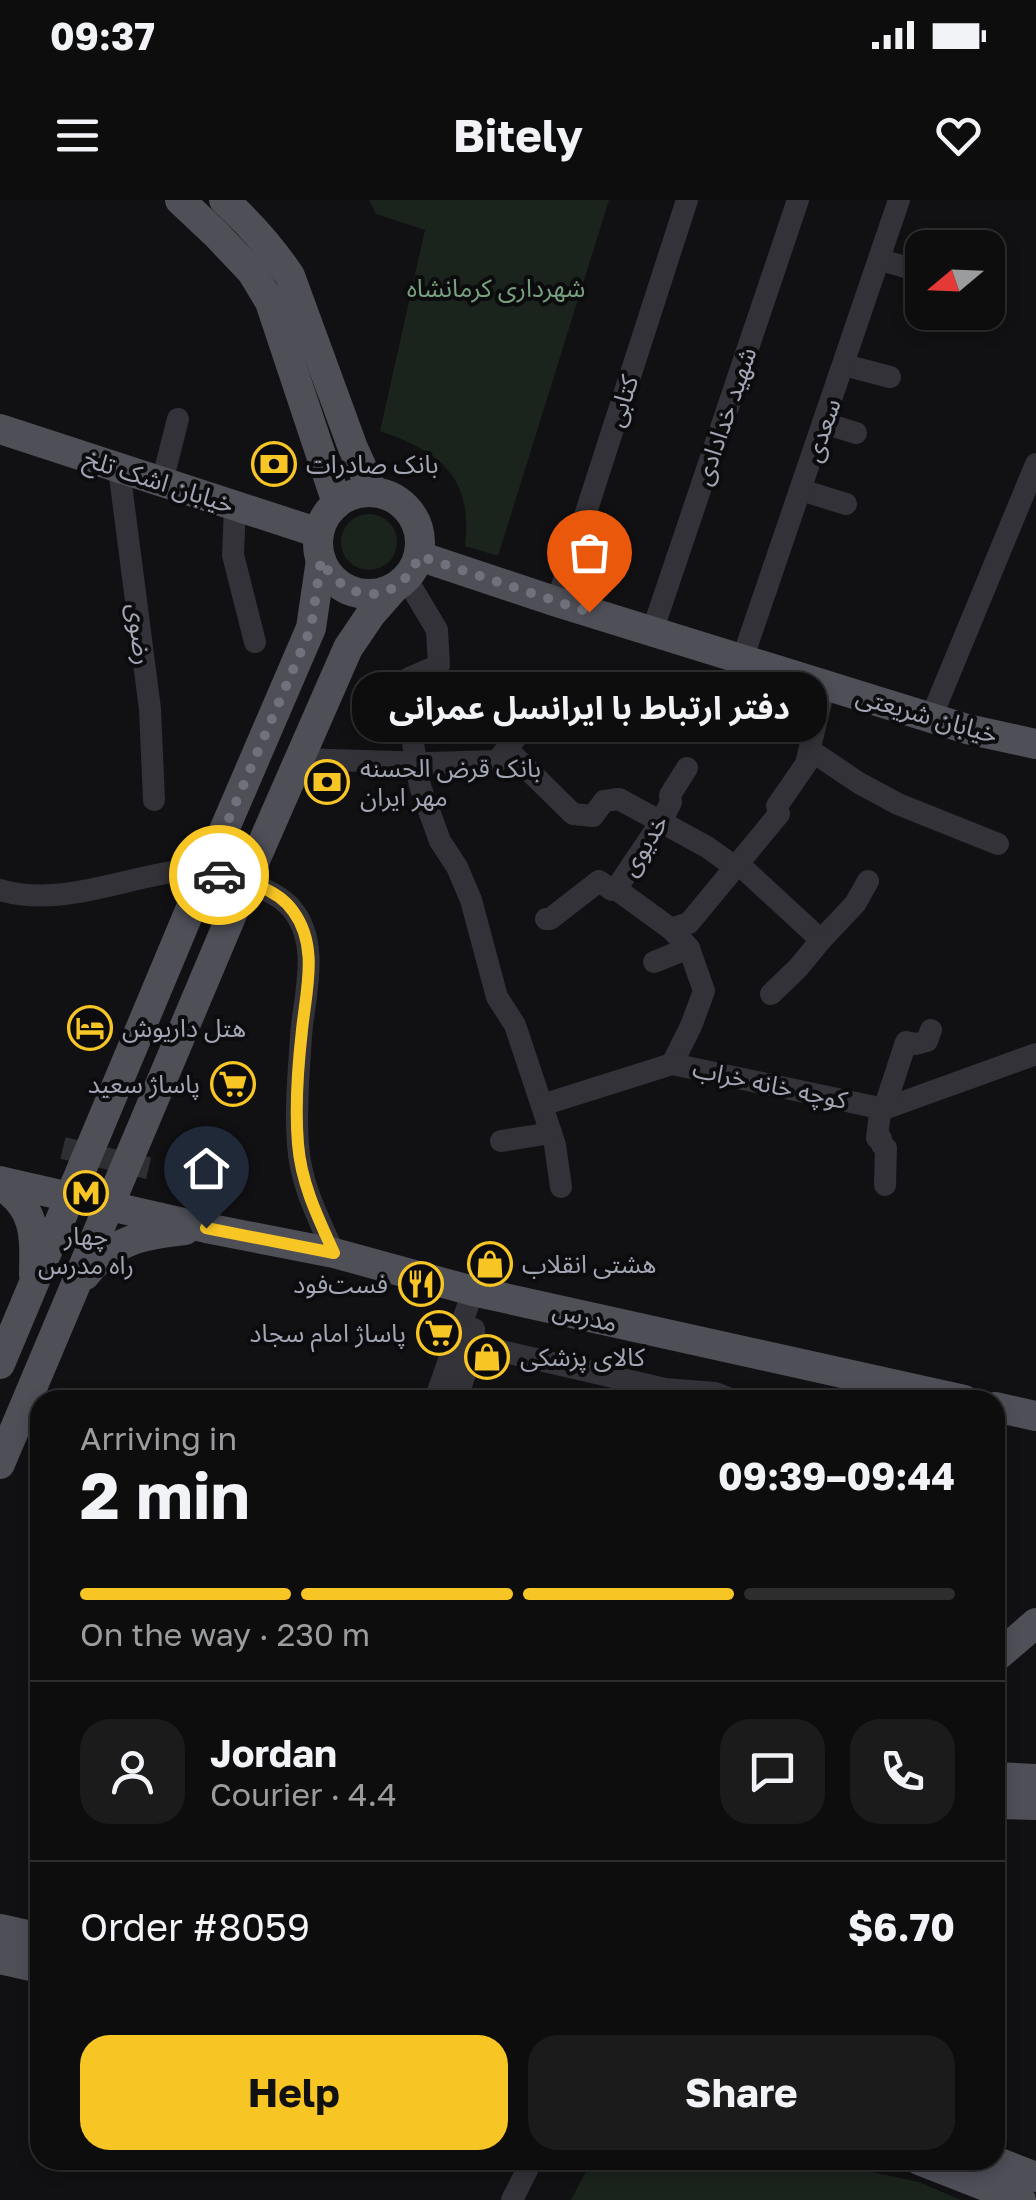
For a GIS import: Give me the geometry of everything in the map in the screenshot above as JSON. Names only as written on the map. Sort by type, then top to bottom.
[{"type":"main road","points":[[180,200],[252,272],[270,302],[337,503]]},
{"type":"main road","points":[[224,200],[277,256],[290,276],[373,492]]},
{"type":"main road","name":"خیابان اشک تلخ","points":[[0,429],[235,506],[320,546]]},
{"type":"main road","points":[[0,1364],[311,628],[323,522],[337,503],[348,496],[373,492],[397,500],[409,511],[420,540],[406,574],[348,648],[4,1447]]},
{"type":"main road","points":[[320,546],[330,576],[360,594],[377,594],[406,574]]},
{"type":"main road","name":"خیابان شریعتی","points":[[406,574],[557,602],[967,729],[1036,744]]},
{"type":"main road","points":[[206,872],[246,881]]},
{"type":"main road","points":[[0,1183],[17,1196],[29,1214],[34,1242],[34,1286]]},
{"type":"main road","name":"مدرس","points":[[0,1183],[334,1253],[473,1291],[919,1390]]},
{"type":"main road","points":[[74,1289],[115,1247],[134,1237],[206,1228]]},
{"type":"main road","points":[[1005,1409],[1036,1416]]},
{"type":"main road","points":[[1005,1649],[1036,1622]]},
{"type":"main road","points":[[1005,1777],[1036,1779]]},
{"type":"main road","points":[[1005,1804],[1036,1805]]},
{"type":"main road","points":[[0,1929],[30,1936]]},
{"type":"main road","points":[[0,1960],[30,1966]]},
{"type":"main road","points":[[1005,2165],[1036,2178]]},
{"type":"main road","points":[[952,2170],[1021,2200]]},
{"type":"street","name":"کتابی","points":[[557,602],[687,200]]},
{"type":"street","name":"شهید خدادادی","points":[[652,632],[798,200]]},
{"type":"street","name":"سعدی","points":[[742,660],[899,200]]},
{"type":"street","points":[[881,260],[905,267]]},
{"type":"street","points":[[844,365],[890,378]]},
{"type":"street","points":[[162,482],[178,419]]},
{"type":"street","points":[[824,423],[856,433]]},
{"type":"street","points":[[931,718],[1036,464]]},
{"type":"street","name":"رضوی","points":[[119,469],[150,710],[154,800]]},
{"type":"street","points":[[801,490],[846,504]]},
{"type":"street","points":[[235,506],[233,556],[254,642]]},
{"type":"street","points":[[406,574],[437,630],[439,666],[409,678],[415,762],[440,841],[471,900],[497,997],[515,1025],[556,1145],[561,1187]]},
{"type":"street","points":[[671,928],[690,923],[779,814],[777,806],[806,764],[825,685]]},
{"type":"street","points":[[299,759],[498,761],[518,734],[530,730],[542,706]]},
{"type":"street","points":[[507,749],[572,814],[592,816],[604,801],[619,800],[744,869],[821,940]]},
{"type":"street","points":[[810,750],[898,804],[998,844]]},
{"type":"street","name":"خدیوی","points":[[672,1064],[704,991],[688,948],[671,928],[616,889],[660,822],[671,802],[670,795],[688,768]]},
{"type":"street","points":[[0,890],[19,896],[61,896],[171,872],[206,872]]},
{"type":"street","points":[[246,881],[270,892],[292,909],[308,950],[298,1145],[306,1188],[334,1253]]},
{"type":"street","points":[[772,994],[855,904],[868,881]]},
{"type":"street","points":[[546,918],[558,914],[599,882],[616,889]]},
{"type":"street","points":[[654,962],[688,948]]},
{"type":"street","points":[[886,1185],[886,1148],[882,1139],[877,1138],[880,1113],[906,1042],[927,1041],[931,1030]]},
{"type":"street","points":[[884,1109],[1036,1054]]},
{"type":"street","name":"کوچه خانه خراب","points":[[542,1105],[672,1064],[884,1109]]},
{"type":"street","points":[[501,1141],[552,1133]]},
{"type":"street","points":[[459,1390],[475,1345],[473,1291]]},
{"type":"street","points":[[438,1390],[473,1291]]},
{"type":"street","points":[[475,1345],[678,1390]]},
{"type":"street","points":[[512,2200],[527,2170]]},
{"type":"green space","name":"شهرداری کرمانشاه","points":[[369,200],[609,200],[498,556],[465,546],[464,502],[448,470],[420,448],[380,431],[425,230],[376,214]]},
{"type":"green space","points":[[369,514],[388,523],[397,542],[388,561],[369,570],[350,561],[341,542],[350,523]]},
{"type":"green space","points":[[587,2170],[863,2170],[919,2182],[961,2200],[571,2200]]},
{"type":"tunnel","points":[[63,1148],[156,1170]]},
{"type":"way so far","points":[[219,875],[206,872],[311,628],[321,560],[330,576],[360,594],[394,588],[414,569],[419,556],[589,612]]},
{"type":"place","name":"بانک صادرات","points":[[274,464]]},
{"type":"place","name":"دفتر ارتباط با ایرانسل عمرانی","points":[[589,612]]},
{"type":"place","name":"بانک قرض الحسنه مهر ایران","points":[[327,782]]},
{"type":"place","name":"هتل داریوش","points":[[90,1028]]},
{"type":"place","name":"پاساژ سعید","points":[[233,1084]]},
{"type":"place","name":"چهار راه مدرس","points":[[86,1193]]},
{"type":"place","name":"هشتی انقلاب","points":[[490,1264]]},
{"type":"place","name":"فست‌فود","points":[[421,1284]]},
{"type":"place","name":"پاساژ امام سجاد","points":[[439,1333]]},
{"type":"place","name":"کالای پزشکی","points":[[487,1357]]},
{"type":"route","points":[[206,1228],[334,1253],[306,1188],[298,1145],[302,1031],[309,972],[302,929],[292,909],[270,892],[219,875]]}]
